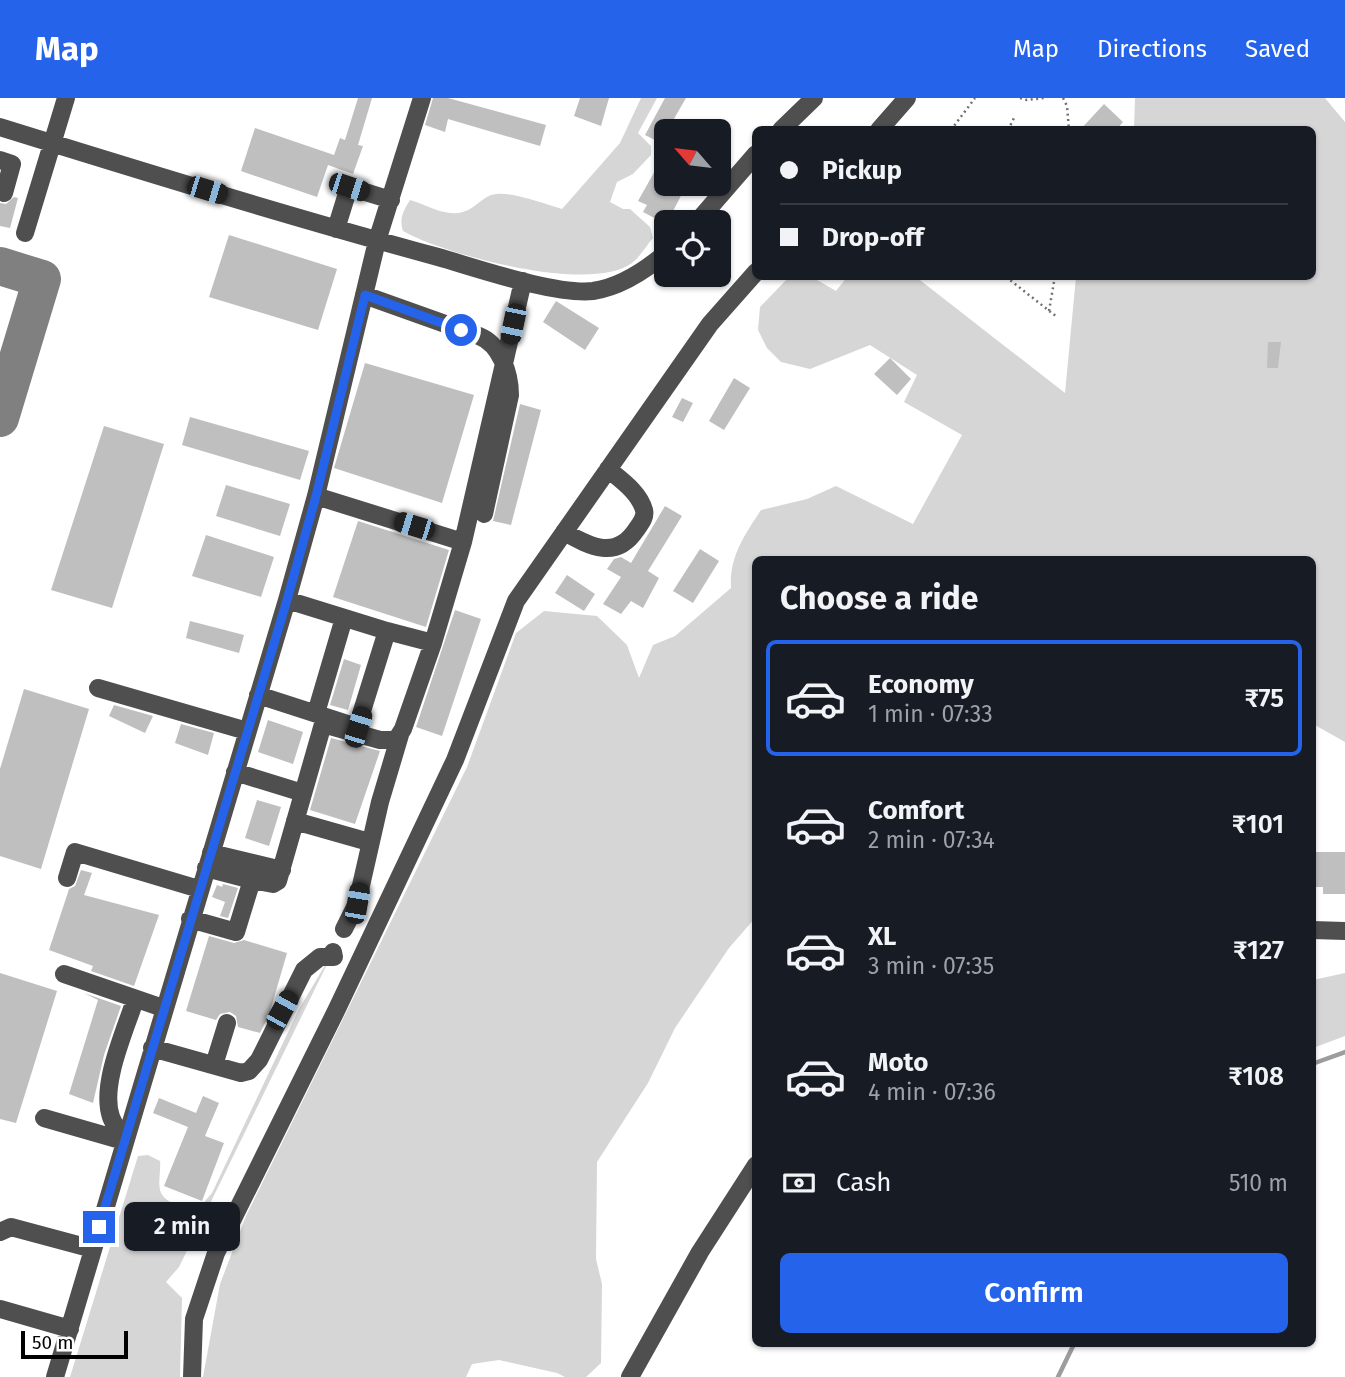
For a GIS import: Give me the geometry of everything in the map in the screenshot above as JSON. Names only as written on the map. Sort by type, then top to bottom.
[{"type":"street","points":[[25,233],[66,98]]},
{"type":"street","points":[[55,1377],[287,600],[316,496],[377,241],[422,98]]},
{"type":"street","points":[[785,126],[814,98]]},
{"type":"street","points":[[883,126],[907,98]]},
{"type":"street","points":[[0,127],[336,229],[523,281],[592,291],[616,284],[654,263]]},
{"type":"street","points":[[707,210],[752,159]]},
{"type":"street","points":[[0,160],[12,164],[4,192],[0,191]]},
{"type":"street","points":[[336,229],[349,187],[391,200]]},
{"type":"street","points":[[192,1377],[194,1319],[216,1253],[336,1011],[455,760],[516,601],[710,324],[752,277]]},
{"type":"street","points":[[344,929],[357,903],[369,842],[400,735],[433,643],[463,542],[523,281]]},
{"type":"street","points":[[365,295],[489,340],[496,348],[510,382],[510,395],[485,514]]},
{"type":"street","points":[[564,531],[582,541],[609,549],[620,548],[630,540],[644,520],[644,511],[633,491],[608,469]]},
{"type":"street","points":[[316,496],[463,542]]},
{"type":"street","points":[[287,600],[433,643]]},
{"type":"street","points":[[316,713],[344,618]]},
{"type":"street","points":[[258,695],[358,727],[387,631]]},
{"type":"street","points":[[98,688],[247,731]]},
{"type":"street","points":[[208,861],[252,880],[276,883],[324,724],[391,742],[400,735]]},
{"type":"street","points":[[235,772],[303,793]]},
{"type":"street","points":[[295,821],[369,842]]},
{"type":"street","points":[[67,878],[75,852],[200,889]]},
{"type":"street","points":[[208,861],[282,870]]},
{"type":"street","points":[[190,919],[236,932],[252,880]]},
{"type":"street","points":[[1316,930],[1345,931]]},
{"type":"street","points":[[152,1048],[241,1073],[249,1071],[259,1060],[304,970],[320,957],[334,957],[333,952]]},
{"type":"street","points":[[64,974],[163,1009]]},
{"type":"street","points":[[124,1141],[111,1117],[108,1096],[114,1065],[135,1000]]},
{"type":"street","points":[[215,1065],[227,1023]]},
{"type":"street","points":[[44,1118],[124,1141]]},
{"type":"street","points":[[630,1377],[699,1252],[752,1171]]},
{"type":"street","points":[[0,1232],[11,1227],[93,1249]]},
{"type":"street","points":[[0,1309],[70,1329]]},
{"type":"path","points":[[954,126],[975,98]]},
{"type":"path","points":[[1020,98],[1044,98]]},
{"type":"path","points":[[1063,98],[1067,106],[1069,126]]},
{"type":"path","points":[[1010,126],[1015,116]]},
{"type":"path","points":[[1011,280],[1057,317]]},
{"type":"path","points":[[1049,311],[1054,280]]},
{"type":"shaded area","points":[[641,98],[657,98],[638,133],[651,146],[651,155],[633,174],[617,182],[610,202],[623,209],[630,209],[650,227],[653,238],[632,263],[612,272],[553,273],[483,260],[423,241],[403,231],[402,215],[410,200],[449,213],[457,213],[490,196],[504,194],[562,209],[620,143]]},
{"type":"shaded area","points":[[1135,98],[1325,98],[1345,122],[1345,742],[1316,726],[1316,556],[752,556],[752,922],[729,948],[675,1028],[648,1083],[597,1162],[596,1259],[602,1284],[601,1363],[586,1377],[565,1377],[499,1360],[472,1364],[466,1377],[203,1377],[220,1284],[246,1216],[467,767],[516,633],[544,611],[597,616],[627,645],[639,678],[653,645],[675,636],[731,588],[735,557],[761,510],[807,499],[836,486],[913,524],[962,435],[904,402],[917,375],[870,345],[810,369],[781,362],[767,348],[758,330],[760,307],[786,280],[817,280],[836,291],[845,280],[920,280],[1065,393],[1076,280],[1316,280],[1316,126],[1134,126]]},
{"type":"shaded area","points":[[333,952],[179,1267],[166,1282],[182,1298],[180,1377],[70,1377],[138,1156],[148,1155],[160,1161],[159,1187],[166,1199],[183,1206],[200,1207],[212,1193],[299,1009]]},
{"type":"shaded area","points":[[1345,973],[1345,1036],[1316,1047],[1316,979]]},
{"type":"building","points":[[358,98],[372,98],[358,145],[363,146],[353,174],[328,165],[317,197],[241,171],[255,128],[334,155],[340,138],[345,140]]},
{"type":"building","points":[[433,98],[448,98],[546,125],[540,146],[448,119],[445,132],[425,125]]},
{"type":"building","points":[[580,98],[609,98],[601,126],[574,116]]},
{"type":"building","points":[[665,98],[686,98],[674,119],[654,119],[654,140],[645,135]]},
{"type":"building","points":[[1104,104],[1123,122],[1120,126],[1084,126]]},
{"type":"building","points":[[654,173],[654,196],[681,196],[674,210],[654,210],[654,218],[643,212],[647,205],[638,201]]},
{"type":"building","points":[[14,197],[18,198],[10,228],[0,226],[0,203],[6,204]]},
{"type":"building","points":[[229,235],[337,269],[318,330],[209,297]]},
{"type":"building","points":[[556,301],[599,328],[585,350],[543,322]]},
{"type":"building","points":[[1268,342],[1281,342],[1278,368],[1267,368]]},
{"type":"building","points":[[890,358],[911,379],[897,395],[874,374]]},
{"type":"building","points":[[365,363],[474,395],[442,503],[334,468]]},
{"type":"building","points":[[734,378],[750,388],[724,430],[709,421]]},
{"type":"building","points":[[682,398],[693,403],[683,422],[672,417]]},
{"type":"building","points":[[520,404],[541,410],[511,525],[493,521]]},
{"type":"building","points":[[190,417],[309,451],[300,480],[182,445]]},
{"type":"building","points":[[104,426],[164,444],[112,608],[51,590]]},
{"type":"building","points":[[226,485],[290,504],[280,536],[216,516]]},
{"type":"building","points":[[665,506],[682,516],[648,571],[659,578],[643,608],[631,601],[621,614],[603,604],[621,577],[607,569],[614,559],[621,557],[631,563]]},
{"type":"building","points":[[358,521],[449,550],[426,627],[333,597]]},
{"type":"building","points":[[206,535],[274,557],[261,597],[192,576]]},
{"type":"building","points":[[700,549],[719,561],[693,603],[673,591]]},
{"type":"building","points":[[567,575],[595,594],[584,611],[555,593]]},
{"type":"building","points":[[455,610],[481,619],[442,736],[416,727]]},
{"type":"building","points":[[190,621],[244,635],[239,653],[186,638]]},
{"type":"building","points":[[344,659],[361,665],[348,710],[330,705]]},
{"type":"building","points":[[24,689],[89,709],[41,869],[0,856],[0,769]]},
{"type":"building","points":[[114,705],[153,716],[145,733],[109,716]]},
{"type":"building","points":[[268,720],[303,732],[293,764],[258,752]]},
{"type":"building","points":[[181,724],[214,733],[208,755],[175,743]]},
{"type":"building","points":[[331,738],[380,751],[355,824],[310,810]]},
{"type":"building","points":[[257,800],[281,807],[269,846],[245,838]]},
{"type":"building","points":[[1316,852],[1345,852],[1345,894],[1323,894],[1323,887],[1316,887]]},
{"type":"building","points":[[81,870],[92,873],[84,895],[159,915],[134,986],[91,971],[93,966],[49,950],[69,889],[75,886]]},
{"type":"building","points":[[223,884],[238,888],[228,918],[220,916],[225,902],[212,897],[217,885],[222,887]]},
{"type":"building","points":[[209,936],[234,943],[244,940],[287,953],[269,1015],[260,1033],[238,1027],[236,1016],[230,1012],[220,1014],[216,1020],[186,1011]]},
{"type":"building","points":[[0,973],[57,991],[16,1123],[0,1119]]},
{"type":"building","points":[[84,993],[121,1006],[104,1055],[93,1103],[69,1094],[98,1000]]},
{"type":"building","points":[[203,1096],[219,1103],[205,1136],[224,1143],[202,1201],[164,1186],[188,1127],[153,1113],[159,1098],[196,1113]]},
{"type":"waterway","points":[[1316,1063],[1345,1052]]},
{"type":"waterway","points":[[1058,1377],[1073,1347]]},
{"type":"taxiway","points":[[0,266],[42,279],[0,418]]},
{"type":"route","points":[[99,1227],[287,600],[316,496],[365,295],[461,330]]}]
